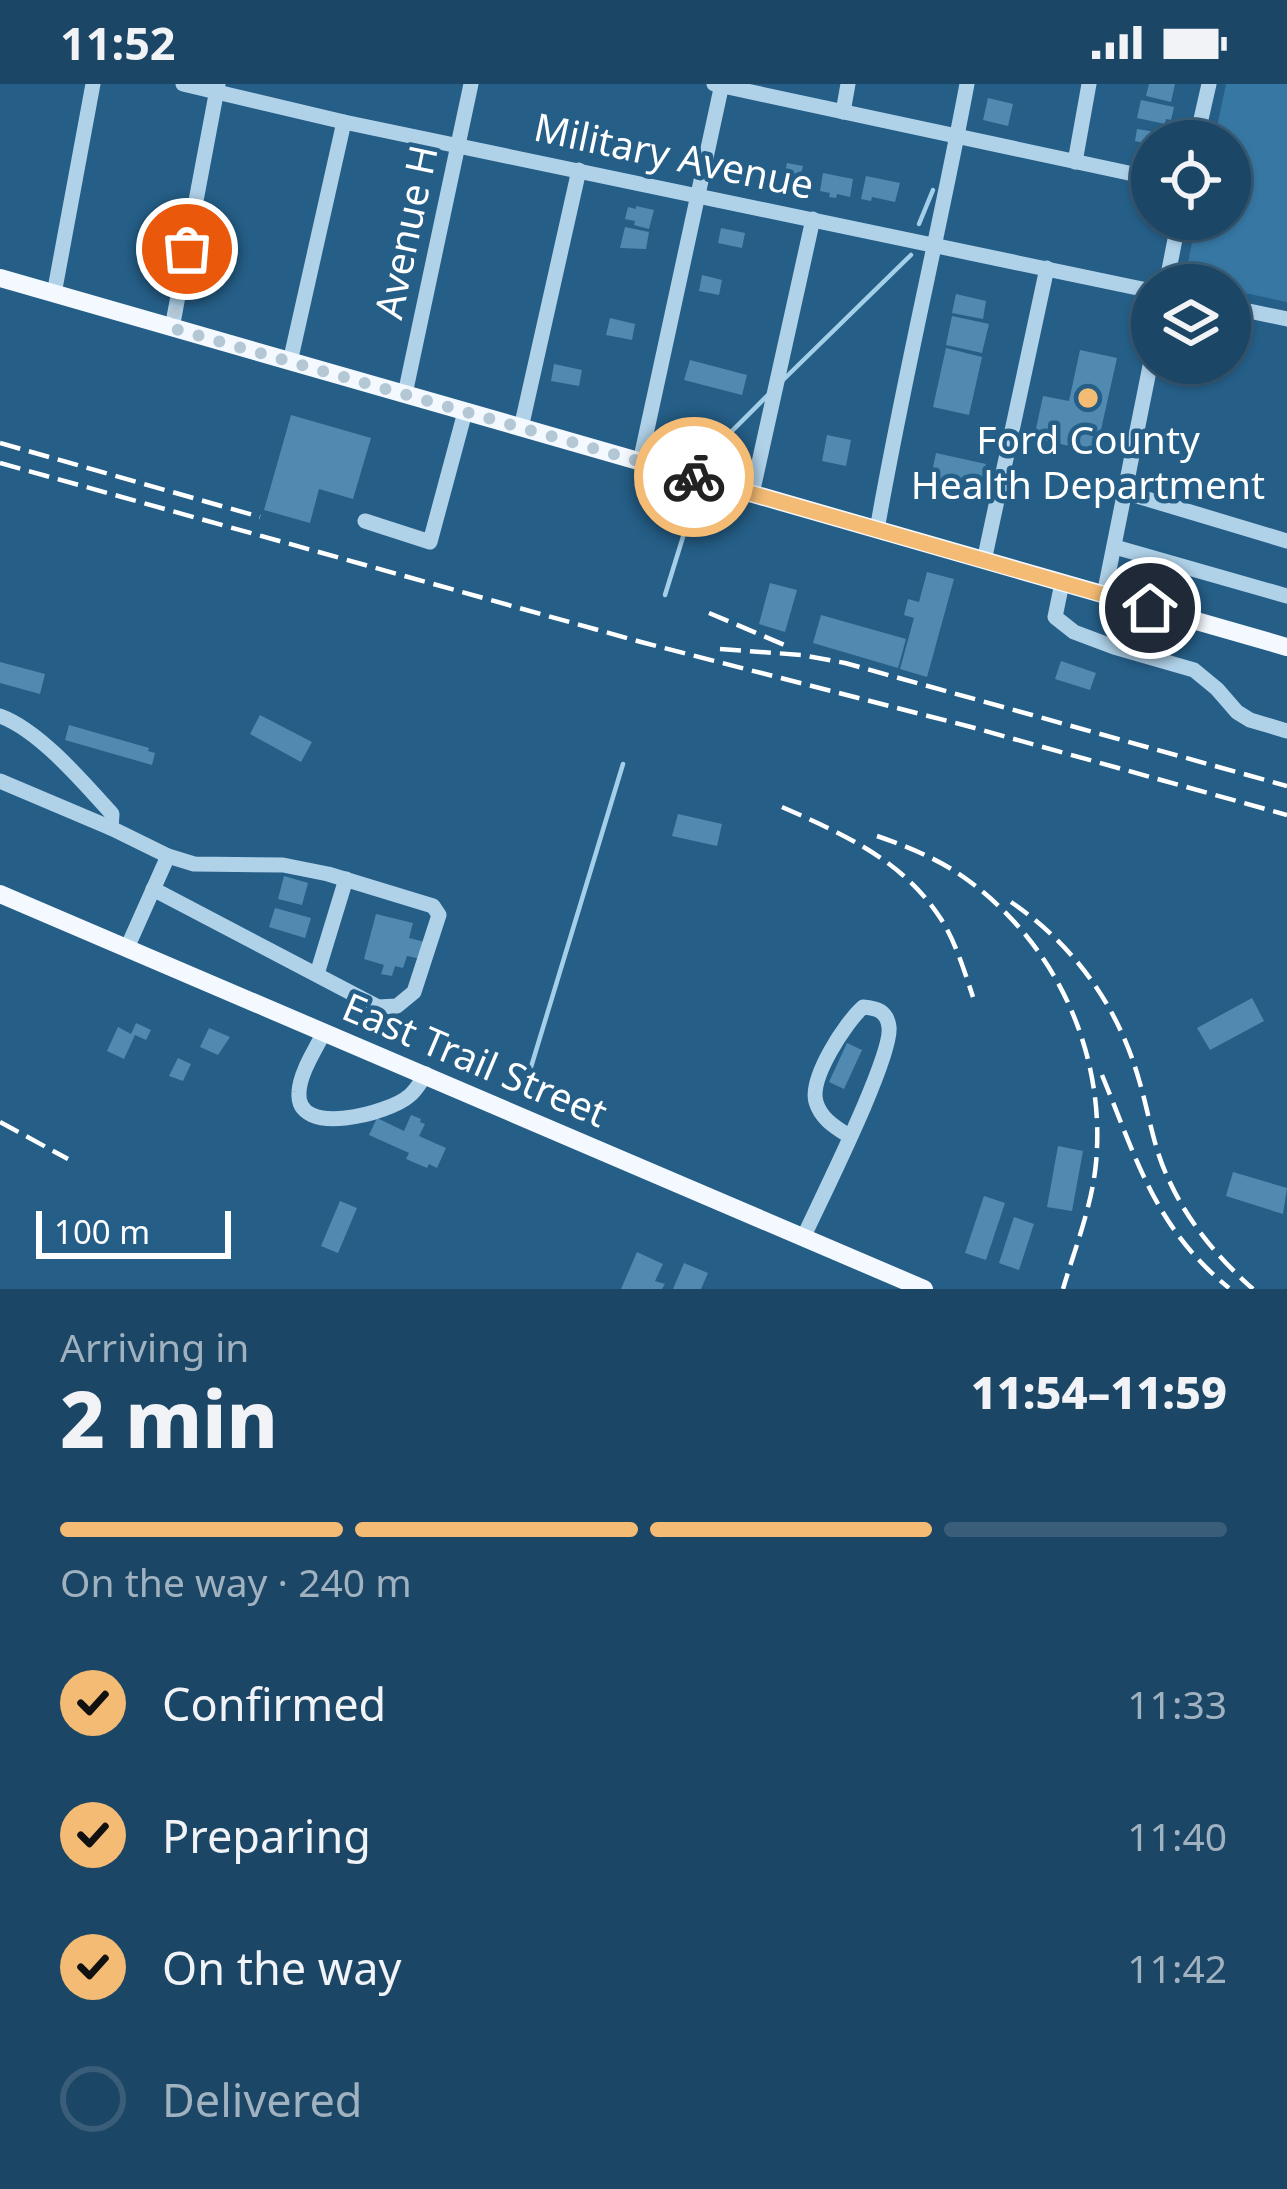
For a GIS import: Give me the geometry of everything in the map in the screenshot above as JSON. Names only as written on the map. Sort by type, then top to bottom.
[{"type":"main road","points":[[0,278],[1287,647]]},
{"type":"main road","name":"East Trail Street","points":[[0,894],[924,1289]]},
{"type":"street","points":[[55,294],[93,84]]},
{"type":"street","name":"Military Avenue","points":[[182,84],[1131,286]]},
{"type":"street","name":"Avenue H","points":[[404,394],[471,84]]},
{"type":"street","points":[[842,112],[848,84]]},
{"type":"street","points":[[877,530],[968,84]]},
{"type":"street","points":[[1075,161],[1090,84]]},
{"type":"street","points":[[1201,120],[1209,84]]},
{"type":"street","points":[[640,462],[719,85],[1131,173]]},
{"type":"street","points":[[172,328],[217,88]]},
{"type":"street","points":[[290,362],[344,122]]},
{"type":"street","points":[[521,428],[579,170]]},
{"type":"street","points":[[752,494],[813,219]]},
{"type":"street","points":[[984,561],[1047,268]]},
{"type":"street","points":[[1251,311],[1287,319]]},
{"type":"street","points":[[1104,595],[1147,384]]},
{"type":"street","points":[[364,521],[430,542],[465,412]]},
{"type":"street","points":[[1127,493],[1287,541]]},
{"type":"street","points":[[1115,547],[1287,596]]},
{"type":"street","points":[[1062,583],[1055,617],[1074,632],[1194,670],[1237,712],[1287,731]]},
{"type":"street","points":[[0,716],[71,769],[112,814],[111,829]]},
{"type":"street","points":[[0,781],[194,864],[283,865],[346,879],[433,907],[439,915],[414,992],[398,1006],[378,1007],[153,889]]},
{"type":"street","points":[[128,948],[168,856]]},
{"type":"street","points":[[317,974],[346,879]]},
{"type":"street","points":[[804,1236],[849,1136],[889,1042],[889,1026],[877,1008],[863,1006],[850,1018],[816,1084],[814,1100],[826,1122],[849,1136]]},
{"type":"street","points":[[324,1032],[298,1093],[300,1104],[316,1118],[329,1120],[388,1106],[408,1098],[426,1074]]},
{"type":"shaded area","points":[[1226,84],[1287,84],[1287,302],[1251,294],[1251,264],[1188,264],[1193,240],[1251,240],[1251,120],[1218,120]]},
{"type":"building","points":[[1149,84],[1175,84],[1171,102],[1146,96]]},
{"type":"building","points":[[988,98],[1013,104],[1008,126],[983,120]]},
{"type":"building","points":[[1141,100],[1174,107],[1171,120],[1137,118]]},
{"type":"building","points":[[787,163],[803,166],[797,191],[782,188]]},
{"type":"building","points":[[823,173],[853,179],[850,197],[829,197],[830,193],[820,191]]},
{"type":"building","points":[[866,176],[900,183],[895,202],[861,199]]},
{"type":"building","points":[[628,207],[654,210],[649,229],[625,219]]},
{"type":"building","points":[[625,227],[649,232],[646,249],[620,248]]},
{"type":"building","points":[[721,228],[745,233],[742,248],[718,243]]},
{"type":"building","points":[[702,275],[722,280],[719,295],[699,291]]},
{"type":"building","points":[[956,294],[986,301],[983,319],[952,313]]},
{"type":"building","points":[[952,316],[989,324],[982,353],[946,345]]},
{"type":"building","points":[[610,318],[635,324],[632,340],[606,335]]},
{"type":"building","points":[[946,348],[982,357],[969,415],[933,407]]},
{"type":"building","name":"Ford County Health Department","points":[[1080,350],[1117,358],[1096,452],[1034,438],[1043,396],[1069,401]]},
{"type":"building","points":[[690,360],[747,375],[742,395],[684,380]]},
{"type":"building","points":[[554,364],[582,370],[579,386],[551,381]]},
{"type":"building","points":[[291,415],[371,438],[353,499],[319,489],[310,523],[264,510]]},
{"type":"building","points":[[827,435],[851,440],[846,466],[822,461]]},
{"type":"building","points":[[936,453],[986,464],[979,501],[928,491]]},
{"type":"building","points":[[927,572],[954,579],[927,677],[900,669],[914,618],[904,615],[908,599],[919,602]]},
{"type":"building","points":[[770,583],[797,590],[785,632],[759,624]]},
{"type":"building","points":[[821,615],[906,639],[898,668],[813,643]]},
{"type":"building","points":[[1061,661],[1096,673],[1090,690],[1055,679]]},
{"type":"building","points":[[0,662],[45,674],[40,694],[0,683]]},
{"type":"building","points":[[260,715],[312,742],[301,762],[250,734]]},
{"type":"building","points":[[69,725],[149,748],[155,753],[152,765],[65,740]]},
{"type":"building","points":[[678,814],[722,824],[717,846],[672,836]]},
{"type":"building","points":[[284,876],[308,883],[302,905],[278,899]]},
{"type":"building","points":[[275,908],[311,918],[305,938],[269,927]]},
{"type":"building","points":[[376,914],[413,923],[409,938],[425,942],[421,959],[407,956],[403,968],[395,966],[392,976],[381,974],[384,965],[364,959]]},
{"type":"building","points":[[1252,998],[1264,1021],[1210,1050],[1197,1028]]},
{"type":"building","points":[[136,1023],[151,1030],[146,1040],[135,1035],[124,1059],[107,1051],[118,1027],[131,1034]]},
{"type":"building","points":[[209,1028],[230,1037],[218,1055],[200,1047]]},
{"type":"building","points":[[847,1043],[862,1050],[844,1089],[829,1082]]},
{"type":"building","points":[[178,1058],[191,1064],[183,1081],[169,1076]]},
{"type":"building","points":[[411,1115],[425,1124],[419,1136],[446,1148],[437,1168],[406,1159],[409,1153],[369,1135],[377,1118],[404,1131]]},
{"type":"building","points":[[1058,1146],[1083,1151],[1072,1211],[1047,1207]]},
{"type":"building","points":[[1233,1172],[1287,1188],[1283,1214],[1226,1196]]},
{"type":"building","points":[[984,1196],[1005,1203],[986,1260],[965,1253]]},
{"type":"building","points":[[340,1201],[357,1208],[338,1253],[321,1246]]},
{"type":"building","points":[[1014,1217],[1034,1224],[1019,1270],[999,1263]]},
{"type":"building","points":[[637,1252],[663,1264],[655,1281],[665,1284],[662,1289],[621,1289]]},
{"type":"building","points":[[684,1263],[708,1273],[701,1289],[673,1289]]},
{"type":"waterway","points":[[919,224],[933,190]]},
{"type":"waterway","points":[[782,381],[911,255]]},
{"type":"waterway","points":[[710,453],[770,393]]},
{"type":"waterway","points":[[665,595],[691,511]]},
{"type":"waterway","points":[[528,1077],[623,764]]},
{"type":"railway","points":[[0,443],[260,517]]},
{"type":"railway","points":[[0,463],[1287,815]]},
{"type":"railway","points":[[709,613],[787,646]]},
{"type":"railway","points":[[720,649],[845,663],[1287,786]]},
{"type":"railway","points":[[782,807],[870,851],[909,880],[946,928],[973,997]]},
{"type":"railway","points":[[877,836],[947,867],[1000,907],[1027,937],[1069,1006],[1093,1082],[1097,1122],[1091,1195],[1063,1289]]},
{"type":"railway","points":[[1011,902],[1055,938],[1106,1002],[1130,1053],[1159,1154],[1176,1194],[1204,1238],[1253,1289]]},
{"type":"railway","points":[[1102,1075],[1138,1164],[1166,1217],[1229,1288]]},
{"type":"railway","points":[[0,1122],[68,1159]]},
{"type":"way so far","points":[[187,249],[172,328],[694,477]]},
{"type":"place","name":"Ford County Health Department","points":[[1088,398]]},
{"type":"route","points":[[694,477],[1150,608]]}]
